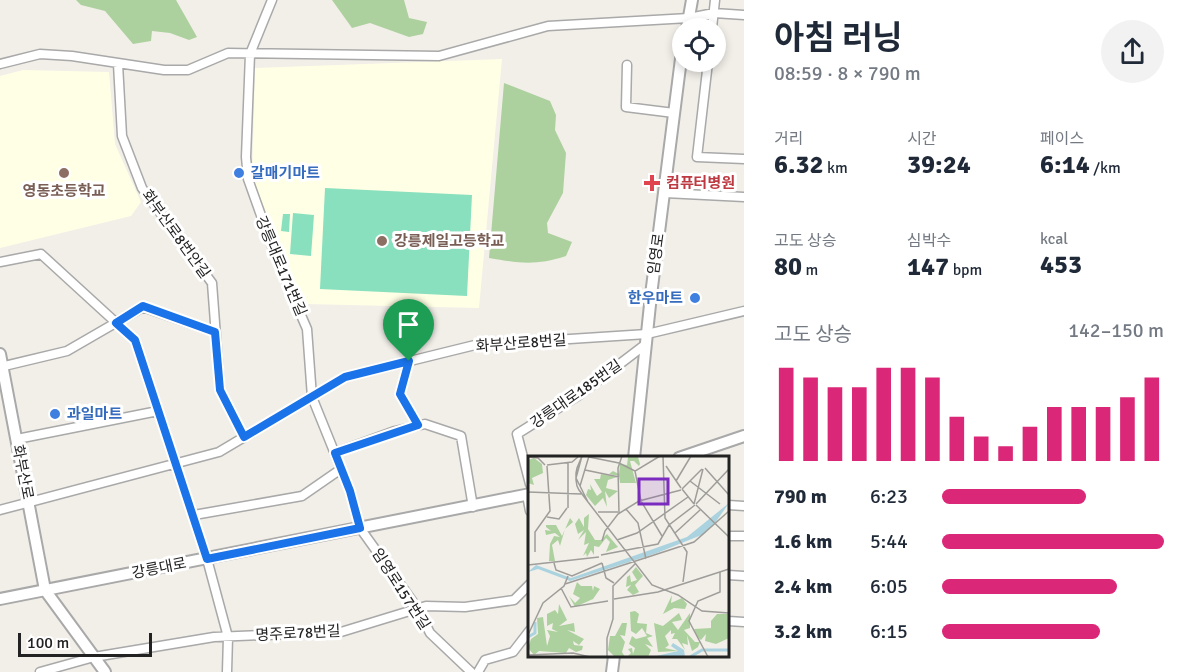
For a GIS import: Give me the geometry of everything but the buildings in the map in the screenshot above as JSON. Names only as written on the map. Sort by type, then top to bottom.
[{"type":"street","name":"강릉대로171번길","points":[[272,0],[250,54],[246,157],[248,179],[277,260],[307,329],[312,397],[341,469],[360,528]]},
{"type":"street","points":[[689,18],[692,0]]},
{"type":"street","points":[[713,18],[715,0]]},
{"type":"street","points":[[701,18],[714,13],[744,15]]},
{"type":"street","points":[[0,64],[40,54],[72,56],[164,70],[188,69],[228,52],[439,56],[548,27],[672,23]]},
{"type":"street","name":"화부산로8번안길","points":[[118,64],[122,136],[142,188],[212,283],[220,390],[244,437]]},
{"type":"street","points":[[627,65],[626,107],[674,113]]},
{"type":"street","name":"임영로","points":[[634,456],[679,72]]},
{"type":"street","points":[[707,72],[697,157],[744,159]]},
{"type":"street","points":[[665,193],[744,197]]},
{"type":"street","points":[[0,262],[41,254],[135,340],[207,559],[228,637],[227,672]]},
{"type":"street","points":[[1,367],[67,351],[143,306],[215,332]]},
{"type":"street","points":[[647,339],[744,311]]},
{"type":"street","name":"화부산로8번길","points":[[0,510],[219,452],[345,377],[475,345],[647,339]]},
{"type":"street","name":"강릉대로185번길","points":[[528,491],[517,434],[579,395],[647,339]]},
{"type":"street","name":"화부산로","points":[[0,354],[45,590]]},
{"type":"street","points":[[409,361],[400,394],[418,425]]},
{"type":"street","points":[[17,439],[158,411]]},
{"type":"street","points":[[335,453],[425,424],[461,436],[472,507]]},
{"type":"street","points":[[685,456],[744,436]]},
{"type":"street","points":[[194,515],[302,496],[341,469]]},
{"type":"street","name":"강릉대로","points":[[0,599],[472,507],[528,491]]},
{"type":"street","points":[[729,505],[744,506]]},
{"type":"street","name":"임영로157번길","points":[[360,528],[418,609],[430,633],[471,672]]},
{"type":"street","points":[[729,536],[744,537]]},
{"type":"street","points":[[729,575],[744,576]]},
{"type":"street","name":"명주로78번길","points":[[40,672],[94,657],[228,637],[341,632],[426,606],[465,607],[513,600],[528,586]]},
{"type":"street","points":[[45,590],[105,672]]},
{"type":"street","points":[[729,621],[744,622]]},
{"type":"street","points":[[478,672],[485,660],[513,652],[528,633]]},
{"type":"street","points":[[612,672],[614,657]]},
{"type":"shaded area","name":"강릉제일고등학교","points":[[502,59],[479,308],[304,304],[252,178],[255,68]]},
{"type":"shaded area","name":"영동초등학교","points":[[23,70],[109,72],[115,144],[141,202],[131,216],[0,248],[0,76]]},
{"type":"green space","points":[[76,0],[176,0],[197,37],[189,40],[170,33],[152,31],[151,41],[133,44],[105,11],[81,5]]},
{"type":"green space","points":[[332,0],[404,0],[409,18],[427,22],[423,34],[409,37],[370,23],[352,28]]},
{"type":"green space","points":[[504,83],[550,101],[556,115],[555,130],[566,153],[563,193],[547,223],[548,233],[572,242],[566,256],[527,263],[489,258]]},
{"type":"green space","points":[[325,188],[472,195],[467,296],[320,289]]},
{"type":"green space","points":[[293,213],[314,215],[311,256],[290,254]]},
{"type":"green space","points":[[283,214],[290,214],[289,232],[281,231]]},
{"type":"place","name":"영동초등학교","points":[[64,173]]},
{"type":"place","name":"갈매기마트","points":[[239,173]]},
{"type":"place","name":"컴퓨터병원","points":[[652,183]]},
{"type":"place","name":"강릉제일고등학교","points":[[382,241]]},
{"type":"place","name":"한우마트","points":[[695,298]]},
{"type":"place","name":"과일마트","points":[[55,414]]},
{"type":"route","points":[[143,306],[215,332],[220,390],[244,437],[345,377],[409,361],[400,394],[418,425],[335,453],[350,491],[360,528],[207,559],[135,340],[116,323],[143,306]]}]
